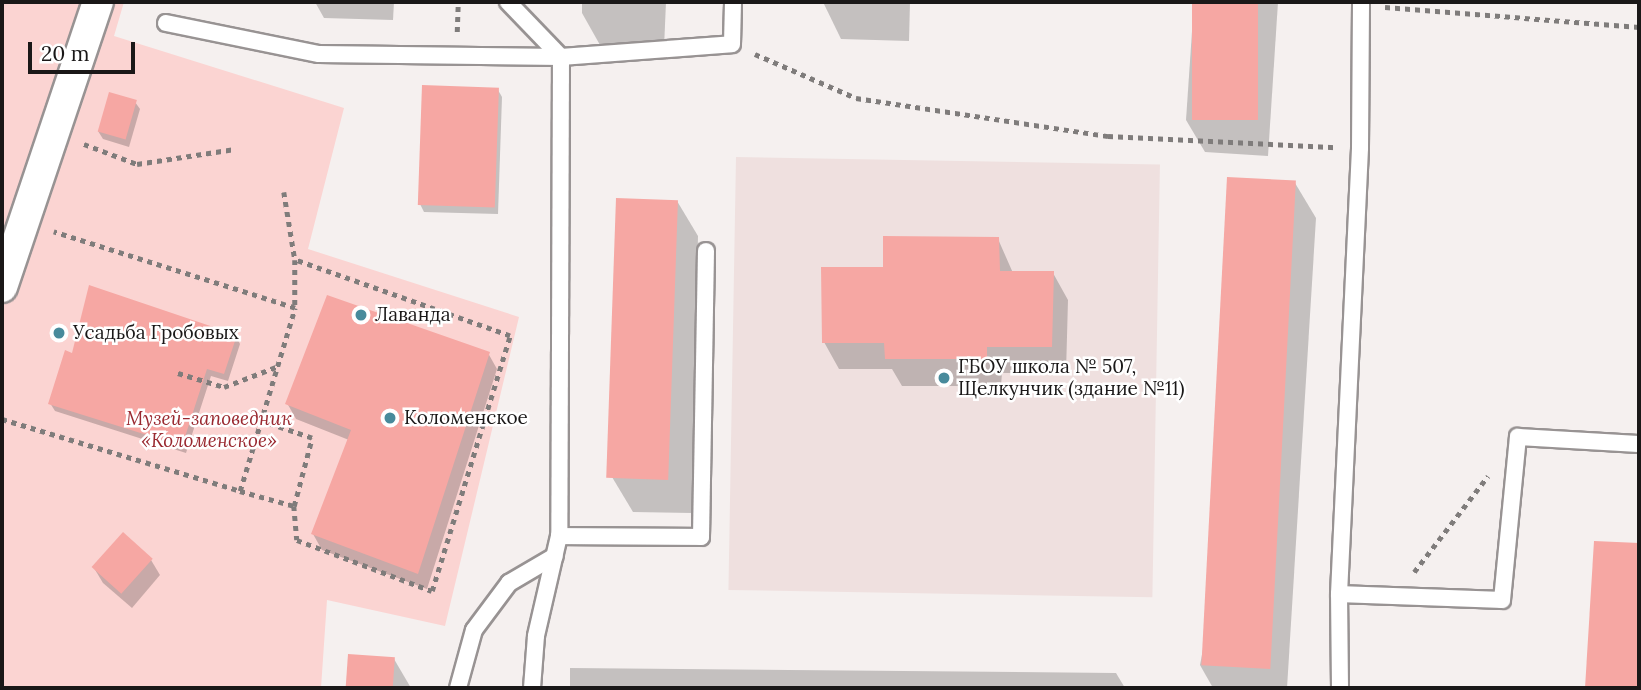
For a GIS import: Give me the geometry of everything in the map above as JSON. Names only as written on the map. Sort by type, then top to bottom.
[{"type":"street","points":[[2,287],[13,239],[54,133],[98,2]]},
{"type":"lane","points":[[508,2],[561,57],[559,536],[536,636],[532,688]]},
{"type":"lane","points":[[166,23],[320,54],[561,57],[732,44],[733,2]]},
{"type":"lane","points":[[1340,688],[1339,594],[1360,148],[1361,3]]},
{"type":"lane","points":[[559,536],[701,537],[706,251]]},
{"type":"lane","points":[[1339,594],[1502,600],[1518,437],[1639,444]]},
{"type":"lane","points":[[458,688],[474,630],[509,583],[555,556]]},
{"type":"path","points":[[1445,11],[1446,2]]},
{"type":"path","points":[[1361,3],[1639,27]]},
{"type":"path","points":[[732,44],[856,98],[1108,136],[1360,148]]},
{"type":"path","points":[[54,133],[137,164],[235,149]]},
{"type":"path","points":[[240,491],[295,308],[295,260],[284,191]]},
{"type":"path","points":[[13,239],[68,235],[295,308]]},
{"type":"path","points":[[261,421],[312,438],[294,506],[298,540],[432,591],[510,336],[295,260]]},
{"type":"path","points":[[178,373],[224,387],[277,366]]},
{"type":"path","points":[[2,419],[294,506]]},
{"type":"path","points":[[1395,597],[1518,437]]},
{"type":"shaded area","name":"ГБОУ школа № 507, Щелкунчик (здание №11)","points":[[736,157],[1160,164],[1152,597],[728,590]]},
{"type":"green space","name":"Музей-заповедник «Коломенское»","points":[[2,2],[124,2],[114,36],[344,108],[308,249],[519,317],[445,626],[327,600],[321,688],[2,688]]},
{"type":"building","points":[[1192,2],[1258,2],[1258,120],[1192,120]]},
{"type":"building","points":[[422,85],[499,88],[495,208],[418,205]]},
{"type":"building","points":[[109,92],[137,100],[126,139],[98,131]]},
{"type":"building","points":[[1227,177],[1296,181],[1270,669],[1201,665]]},
{"type":"building","points":[[616,198],[678,200],[668,480],[606,478]]},
{"type":"building","points":[[883,236],[999,237],[1000,271],[1054,271],[1052,347],[987,347],[987,359],[885,359],[884,343],[822,343],[821,267],[883,267]]},
{"type":"building","points":[[89,285],[237,335],[224,374],[207,369],[182,446],[48,404],[65,350],[72,353]]},
{"type":"building","points":[[327,295],[490,352],[418,574],[311,534],[351,430],[285,404]]},
{"type":"building","points":[[123,532],[153,559],[121,594],[92,567]]},
{"type":"building","points":[[1594,541],[1639,543],[1639,688],[1585,688]]},
{"type":"building","points":[[348,654],[395,657],[393,688],[346,688]]},
{"type":"place","name":"Лаванда","points":[[361,315]]},
{"type":"place","name":"Усадьба Гробовых","points":[[59,333]]},
{"type":"place","name":"ГБОУ школа № 507, Щелкунчик (здание №11)","points":[[944,378]]},
{"type":"place","name":"Коломенское","points":[[390,418]]}]
